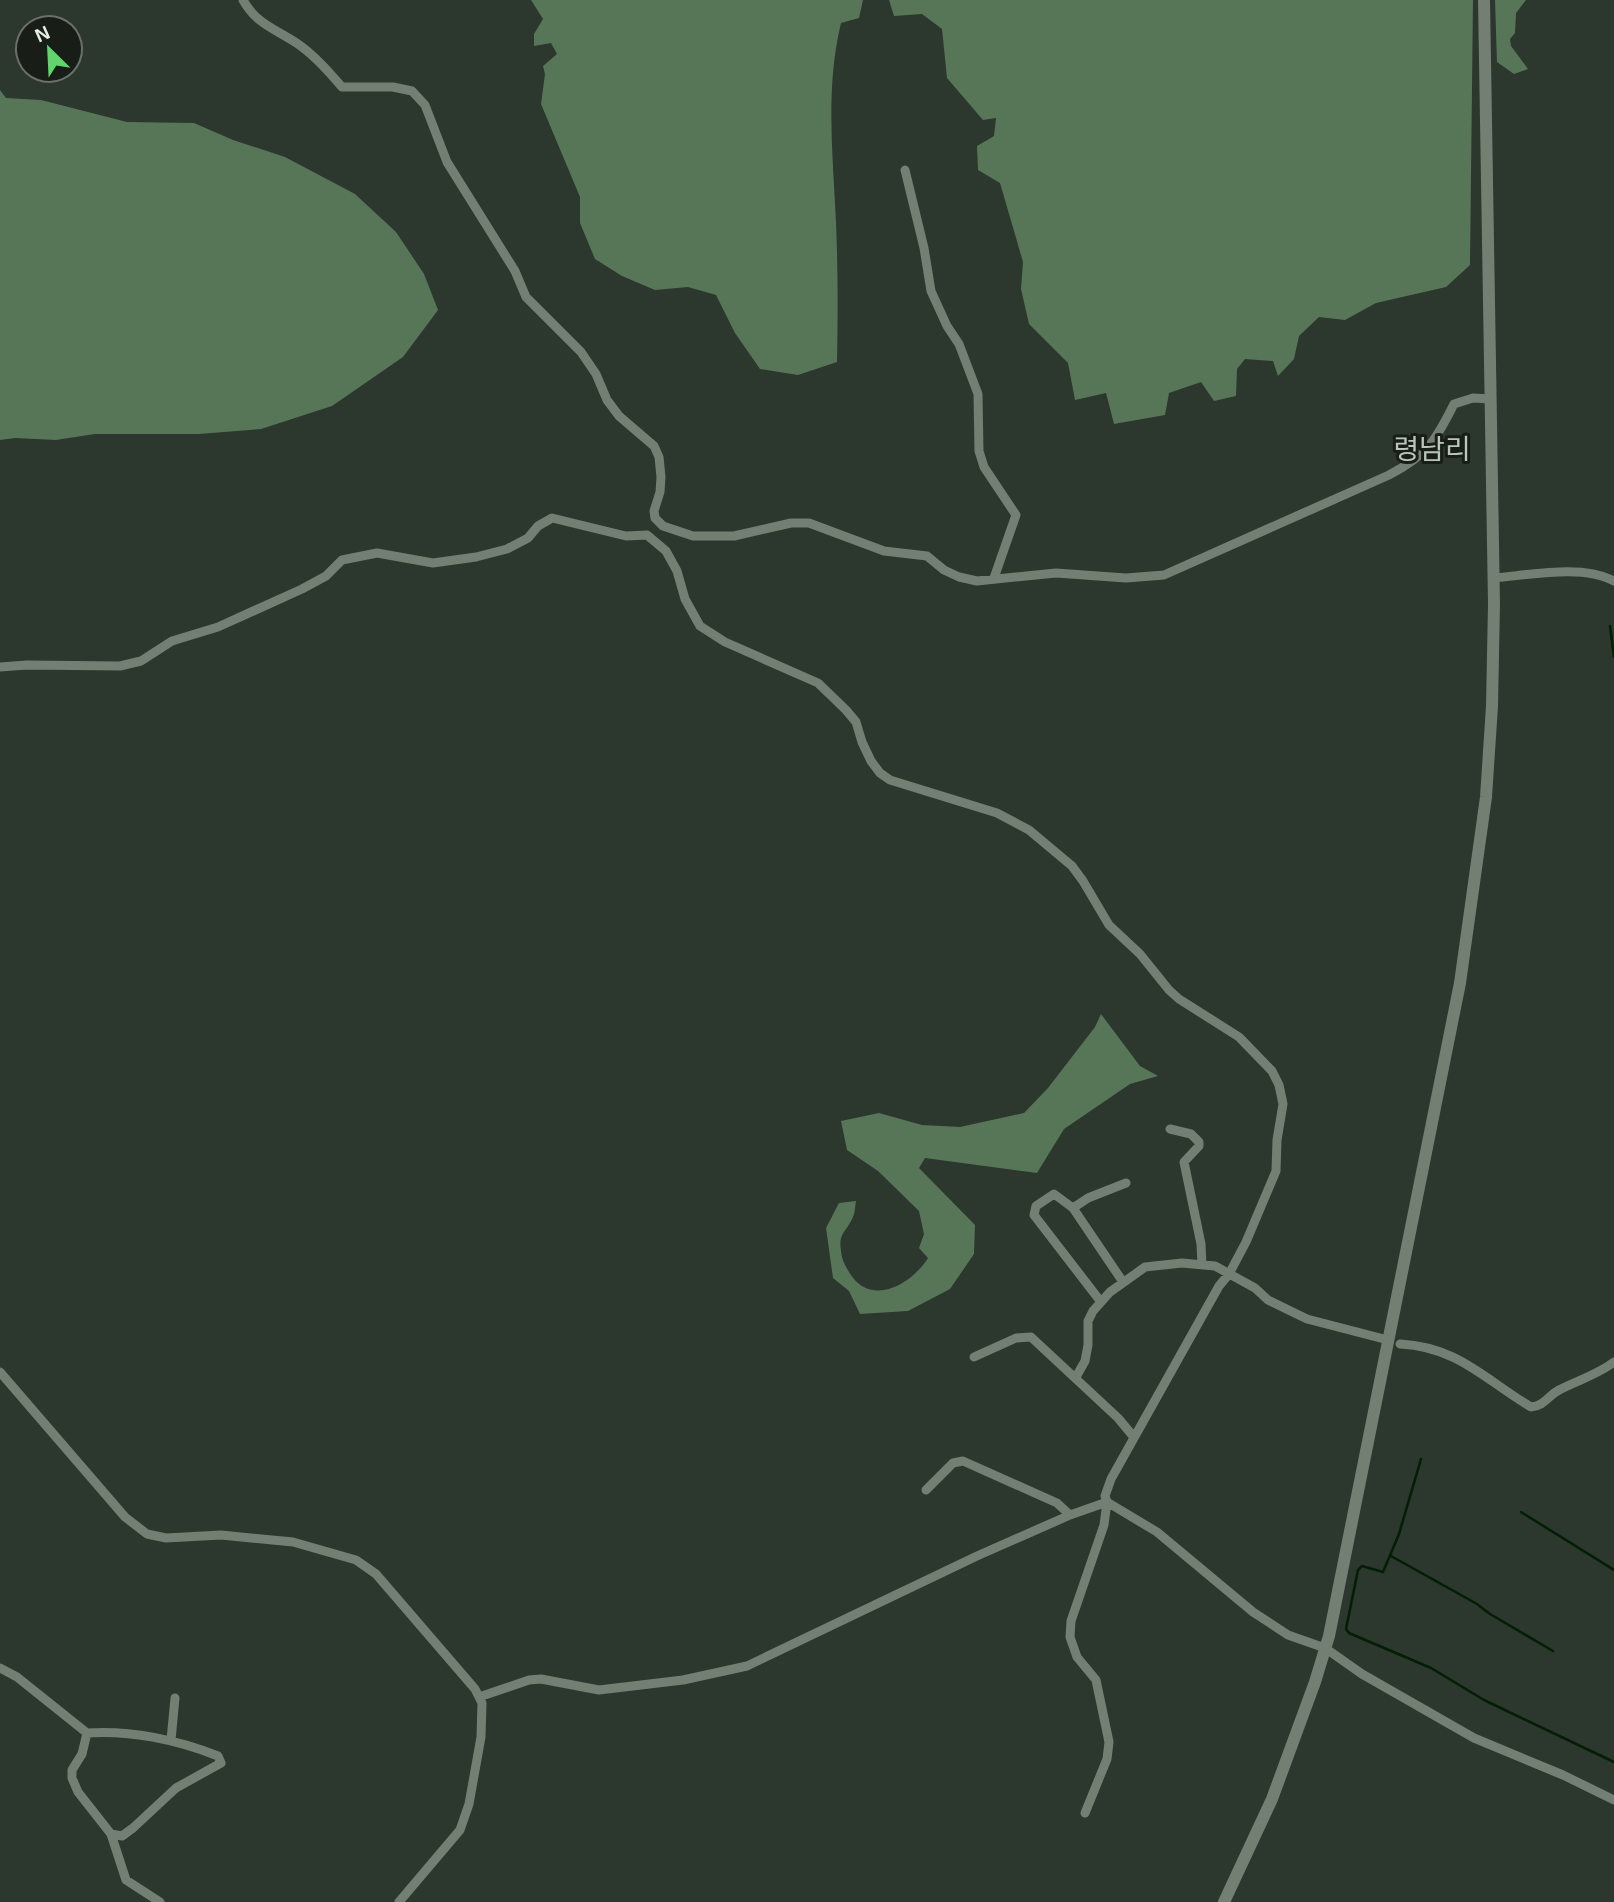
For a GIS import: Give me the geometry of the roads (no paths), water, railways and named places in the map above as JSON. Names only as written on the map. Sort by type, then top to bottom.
[{"type":"main road","points":[[1224,1902],[1272,1799],[1325,1648],[1394,1342],[1460,983],[1477,871],[1486,797],[1491,719],[1494,578],[1484,0]]},
{"type":"street","points":[[243,0],[251,14],[299,44],[322,64],[342,87],[393,86],[412,91],[425,105],[447,162],[515,271],[526,296],[581,352],[596,374],[607,400],[619,416],[654,446],[659,457],[661,477],[654,511],[656,518],[663,526],[693,536],[734,536],[791,523],[809,523],[884,551],[927,556],[944,570],[959,577],[977,580],[1056,573],[1126,578],[1164,575],[1417,460],[1432,443],[1454,404],[1474,398],[1491,399]]},
{"type":"street","points":[[905,170],[932,291],[947,326],[959,344],[978,394],[979,451],[985,467],[1016,514],[994,578]]},
{"type":"street","points":[[0,667],[120,667],[141,661],[172,641],[218,627],[302,589],[326,576],[342,560],[377,553],[433,563],[477,557],[528,538],[538,526],[552,518],[626,536],[647,535],[666,551],[677,571],[685,599],[700,626],[725,642],[818,683],[856,722],[871,761],[880,773],[890,780],[997,813],[1029,830],[1060,854],[1083,881],[1109,925],[1140,954],[1168,990],[1238,1037],[1272,1071],[1279,1085],[1283,1104],[1277,1140],[1276,1171],[1246,1242],[1229,1274],[1219,1286],[1111,1479],[1105,1496],[1107,1502],[1104,1525],[1071,1621],[1070,1637],[1077,1657],[1096,1679],[1109,1741],[1107,1759],[1085,1813]]},
{"type":"street","points":[[1494,578],[1588,571],[1614,582]]},
{"type":"street","points":[[1170,1129],[1191,1134],[1199,1142],[1199,1146],[1184,1162],[1201,1244],[1202,1265]]},
{"type":"street","points":[[1073,1208],[1088,1198],[1126,1183]]},
{"type":"street","points":[[1101,1302],[1034,1215],[1036,1206],[1054,1194],[1073,1208],[1124,1282]]},
{"type":"street","points":[[1076,1377],[1085,1361],[1088,1321],[1101,1302],[1145,1267],[1182,1263],[1215,1266],[1255,1288],[1268,1300],[1307,1318],[1394,1342],[1445,1352],[1531,1408],[1539,1406],[1555,1392],[1587,1379],[1614,1362]]},
{"type":"street","points":[[974,1357],[1016,1338],[1031,1337],[1076,1377],[1133,1436]]},
{"type":"street","points":[[0,1372],[125,1517],[147,1534],[166,1538],[221,1535],[293,1542],[356,1560],[376,1574],[475,1689],[482,1703],[481,1737],[469,1804],[460,1830],[399,1902]]},
{"type":"street","points":[[926,1490],[953,1463],[963,1461],[1057,1503],[1070,1515]]},
{"type":"street","points":[[1107,1502],[1157,1532],[1253,1612],[1289,1635],[1325,1648],[1362,1674],[1474,1738],[1563,1775],[1614,1800]]},
{"type":"street","points":[[479,1697],[529,1679],[599,1690],[684,1680],[747,1666],[901,1590],[1070,1515],[1107,1502]]},
{"type":"street","points":[[0,1668],[18,1677],[88,1733],[171,1740],[218,1756],[221,1763],[176,1788],[133,1828],[121,1836],[111,1833]]},
{"type":"street","points":[[171,1740],[176,1698]]},
{"type":"street","points":[[88,1733],[82,1754],[72,1770],[72,1778],[78,1792],[111,1833],[126,1880],[160,1902]]},
{"type":"waterway","points":[[1610,626],[1614,657]]},
{"type":"waterway","points":[[1421,1459],[1399,1534],[1383,1572],[1362,1566],[1358,1570],[1346,1629],[1349,1633],[1431,1668],[1484,1700],[1614,1762]]},
{"type":"waterway","points":[[1521,1512],[1614,1570]]},
{"type":"waterway","points":[[1391,1556],[1553,1651]]},
{"type":"district","name":"령남리","points":[[1432,449]]}]
